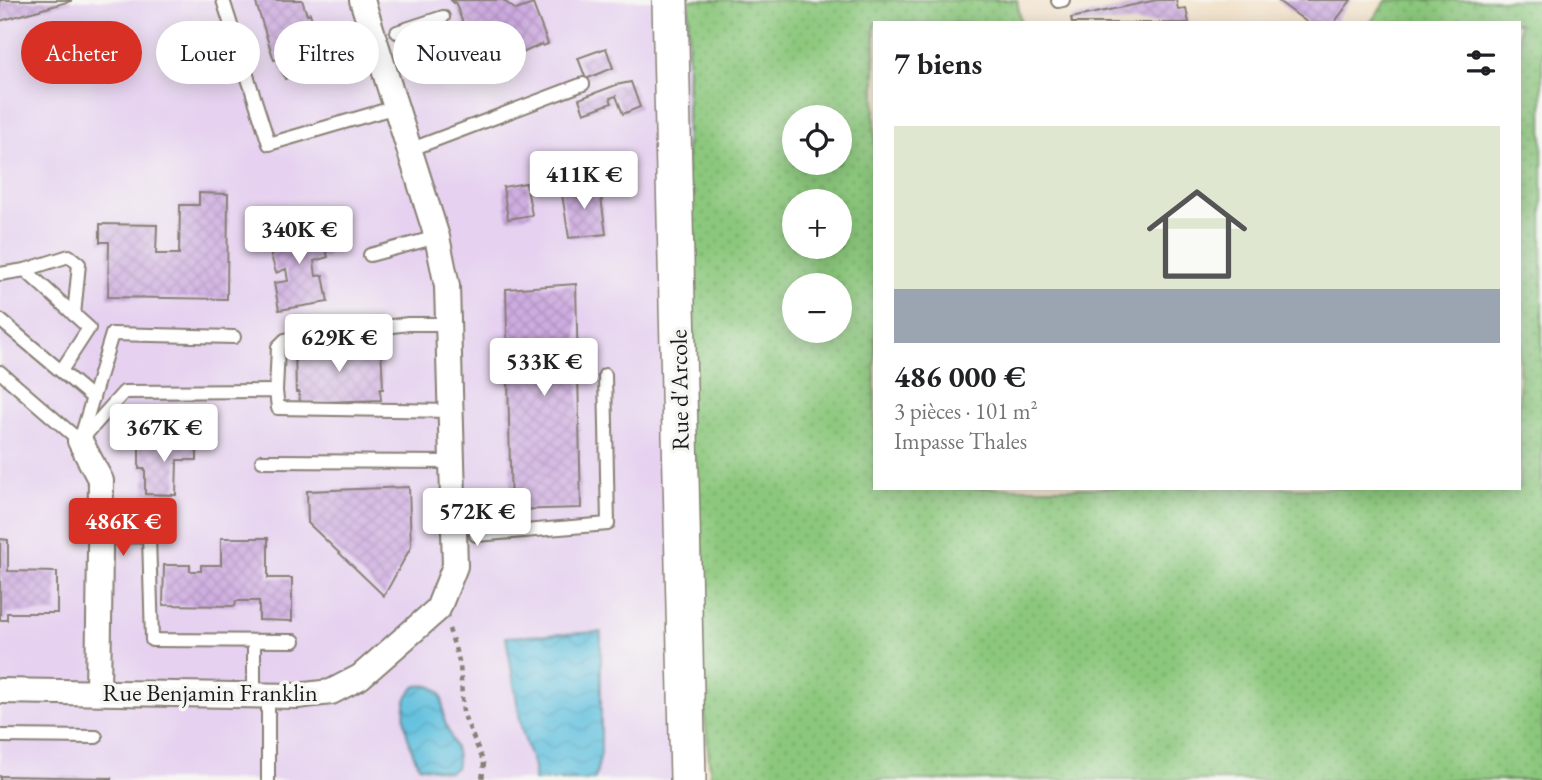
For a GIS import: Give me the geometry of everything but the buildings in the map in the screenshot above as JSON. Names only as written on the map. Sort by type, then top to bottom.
[{"type":"main road","name":"Rue d'Arcole","points":[[670,0],[688,780]]},
{"type":"street","name":"Rue Benjamin Franklin","points":[[0,691],[297,696],[331,692],[360,677],[438,609],[455,566],[447,286],[437,237],[362,0]]},
{"type":"street","points":[[80,441],[101,481],[98,692]]},
{"type":"lane","points":[[223,0],[269,144],[396,107]]},
{"type":"lane","points":[[431,21],[443,17]]},
{"type":"lane","points":[[410,149],[583,84]]},
{"type":"lane","points":[[370,255],[437,237]]},
{"type":"lane","points":[[0,274],[25,270],[69,256],[79,264],[74,315]]},
{"type":"lane","points":[[25,270],[89,328],[112,334],[234,337]]},
{"type":"lane","points":[[0,320],[93,398]]},
{"type":"lane","points":[[448,324],[408,324],[285,340],[278,347],[276,391],[278,408],[451,411]]},
{"type":"lane","points":[[61,371],[89,328]]},
{"type":"lane","points":[[80,441],[112,334]]},
{"type":"lane","points":[[0,372],[80,441]]},
{"type":"lane","points":[[476,535],[607,524],[605,374]]},
{"type":"lane","points":[[80,441],[124,392],[276,391]]},
{"type":"lane","points":[[262,461],[453,462]]},
{"type":"lane","points":[[100,537],[149,536],[152,640],[294,641]]},
{"type":"lane","points":[[254,642],[268,780]]},
{"type":"lane","points":[[0,736],[96,737]]},
{"type":"path","points":[[448,628],[460,664],[463,713],[484,763],[482,780]]},
{"type":"shaded area","points":[[0,0],[689,0],[677,780],[0,780]]},
{"type":"green space","points":[[689,0],[1017,0],[1021,21],[873,21],[873,490],[1521,490],[1521,21],[1371,21],[1387,0],[1542,0],[1542,780],[711,780],[681,475]]},
{"type":"water","points":[[601,632],[601,753],[596,776],[594,780],[534,780],[534,768],[522,731],[506,637]]},
{"type":"water","points":[[417,686],[434,688],[441,697],[444,719],[457,756],[456,768],[449,772],[419,766],[411,747],[404,712],[410,693]]}]
